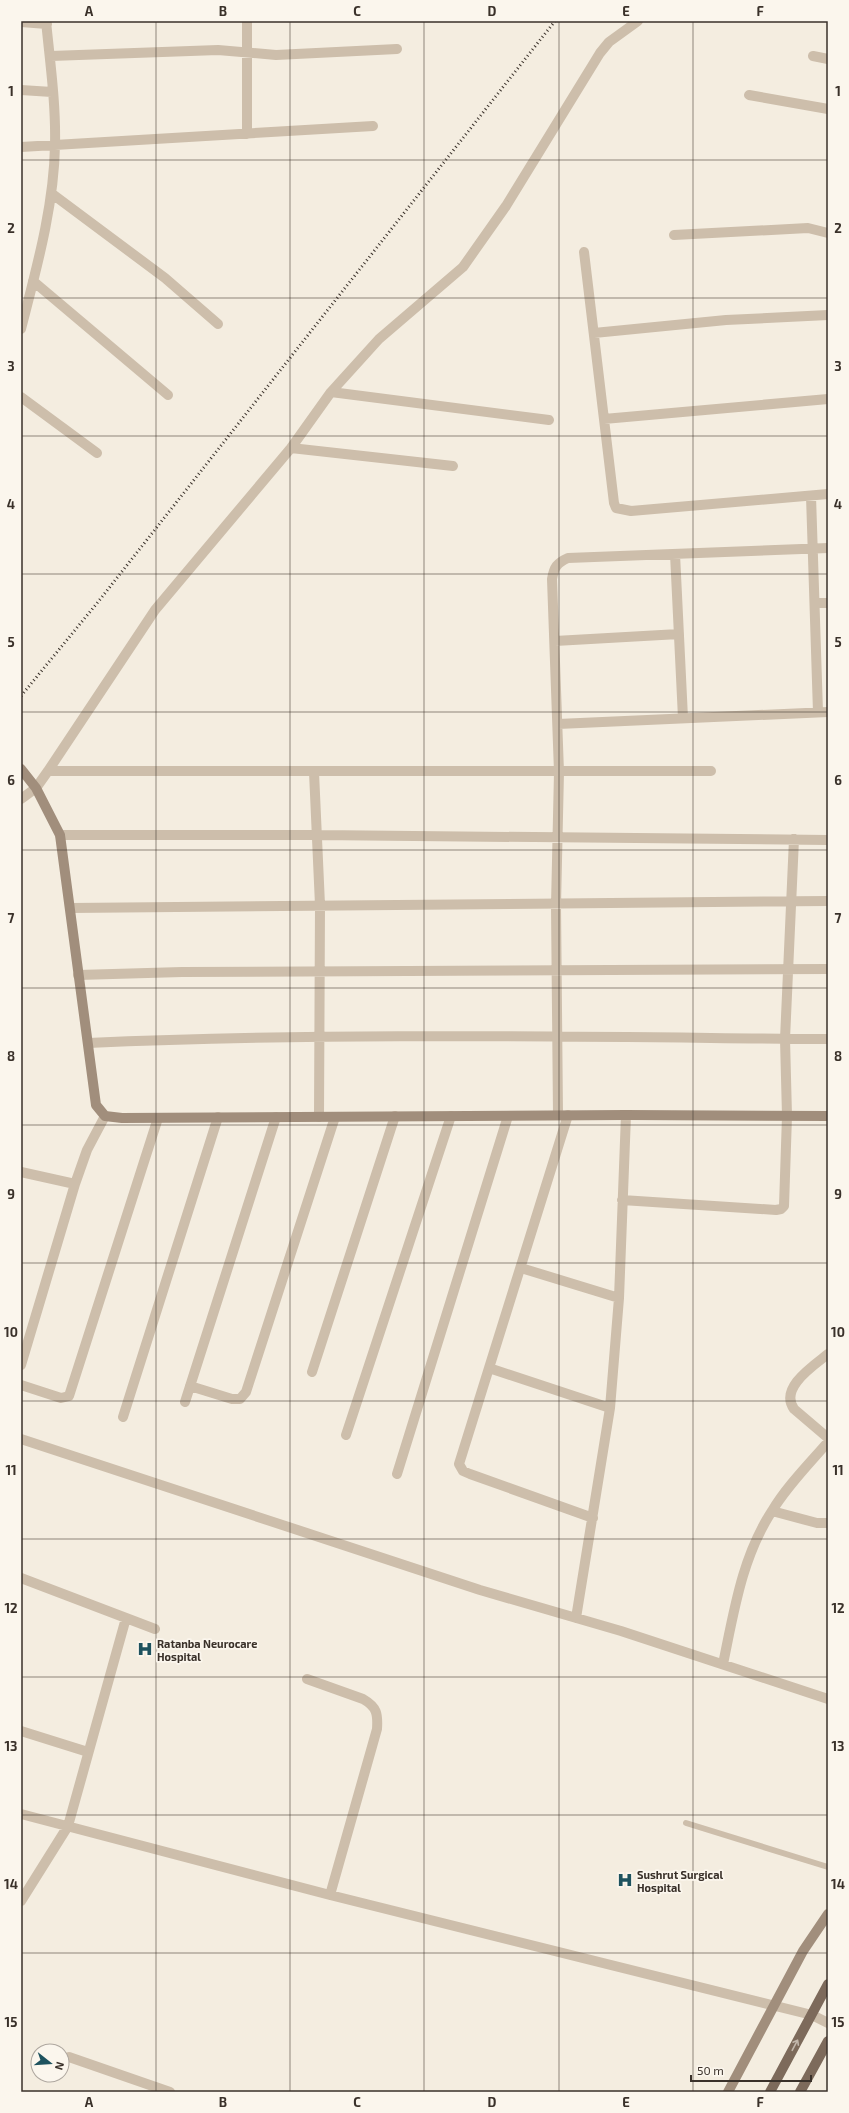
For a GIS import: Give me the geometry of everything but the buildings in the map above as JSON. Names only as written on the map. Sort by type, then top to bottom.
[{"type":"main road","points":[[770,2092],[828,1984]]},
{"type":"main road","points":[[800,2092],[828,2041]]},
{"type":"street","points":[[247,21],[247,134]]},
{"type":"street","points":[[21,799],[36,788],[155,610],[291,448],[331,392],[379,338],[463,267],[506,206],[600,53],[609,42],[638,21]]},
{"type":"street","points":[[21,22],[46,22],[51,56],[55,145],[51,193],[34,281],[21,329]]},
{"type":"street","points":[[51,56],[218,50],[246,54],[276,55],[397,50]]},
{"type":"street","points":[[813,56],[828,58]]},
{"type":"street","points":[[21,90],[52,92]]},
{"type":"street","points":[[749,95],[828,109]]},
{"type":"street","points":[[21,147],[373,126]]},
{"type":"street","points":[[51,193],[165,278],[218,324]]},
{"type":"street","points":[[674,235],[808,228],[828,233]]},
{"type":"street","points":[[584,252],[614,503],[620,510],[630,511],[828,494]]},
{"type":"street","points":[[34,281],[168,395]]},
{"type":"street","points":[[594,333],[726,320],[828,315]]},
{"type":"street","points":[[331,392],[549,420]]},
{"type":"street","points":[[21,397],[97,453]]},
{"type":"street","points":[[604,420],[828,399]]},
{"type":"street","points":[[291,448],[453,466]]},
{"type":"street","points":[[558,724],[823,712],[815,603],[811,496]]},
{"type":"street","points":[[558,1115],[558,969],[556,905],[559,772],[552,578],[554,568],[559,562],[568,558],[828,548]]},
{"type":"street","points":[[674,554],[683,718]]},
{"type":"street","points":[[815,603],[828,603]]},
{"type":"street","points":[[555,641],[679,634]]},
{"type":"street","points":[[21,769],[36,788],[60,835],[96,1105],[105,1116],[122,1118],[558,1115],[828,1116]]},
{"type":"street","points":[[48,771],[711,771]]},
{"type":"street","points":[[314,772],[320,905],[318,971],[319,1117]]},
{"type":"street","points":[[60,835],[318,835],[828,840]]},
{"type":"street","points":[[622,1200],[781,1209],[785,1201],[787,1116],[785,1039],[794,840]]},
{"type":"street","points":[[70,908],[320,905],[556,905],[828,901]]},
{"type":"street","points":[[78,975],[318,971],[828,968]]},
{"type":"street","points":[[88,1043],[161,1040],[557,1036],[828,1039]]},
{"type":"street","points":[[568,1115],[521,1268],[460,1456],[459,1467],[470,1474],[593,1518]]},
{"type":"street","points":[[576,1618],[610,1408],[619,1298],[626,1115]]},
{"type":"street","points":[[21,1365],[75,1184],[87,1150],[105,1116]]},
{"type":"street","points":[[312,1372],[395,1116]]},
{"type":"street","points":[[346,1435],[451,1116]]},
{"type":"street","points":[[397,1474],[508,1116]]},
{"type":"street","points":[[123,1417],[218,1117]]},
{"type":"street","points":[[185,1402],[276,1117]]},
{"type":"street","points":[[190,1386],[232,1399],[240,1399],[246,1392],[335,1117]]},
{"type":"street","points":[[21,1385],[61,1398],[69,1396],[158,1118]]},
{"type":"street","points":[[21,1172],[75,1184]]},
{"type":"street","points":[[521,1268],[619,1298]]},
{"type":"street","points":[[828,1354],[796,1383],[789,1396],[790,1404],[794,1409],[828,1438]]},
{"type":"street","points":[[489,1368],[610,1408]]},
{"type":"street","points":[[21,1439],[480,1590],[723,1664],[828,1699]]},
{"type":"street","points":[[723,1664],[745,1566],[756,1539],[787,1489],[828,1442]]},
{"type":"street","points":[[772,1511],[817,1523],[828,1523]]},
{"type":"street","points":[[21,1578],[155,1629]]},
{"type":"street","points":[[21,1901],[68,1826],[126,1618]]},
{"type":"street","points":[[307,1679],[363,1699],[372,1704],[378,1717],[377,1729],[330,1895]]},
{"type":"street","points":[[21,1731],[88,1752]]},
{"type":"street","points":[[21,1814],[330,1895],[774,2005],[812,2015],[828,2023]]},
{"type":"street","points":[[728,2092],[803,1951],[828,1914]]},
{"type":"street","points":[[70,2057],[170,2092]]},
{"type":"lane","points":[[686,1823],[828,1867]]},
{"type":"railway","points":[[21,696],[98,602],[555,21]]},
{"type":"place","name":"Ratanba Neurocare Hospital","points":[[145,1649]]},
{"type":"place","name":"Sushrut Surgical Hospital","points":[[625,1880]]}]
